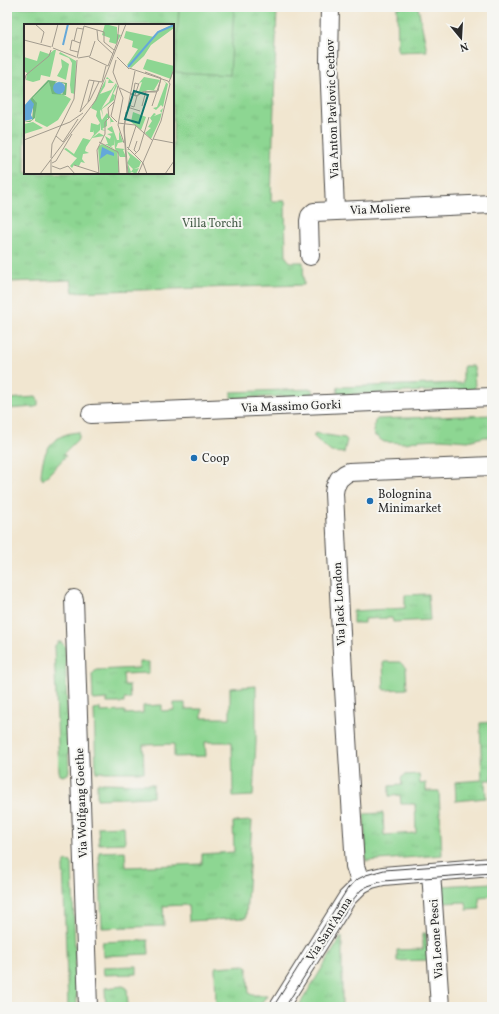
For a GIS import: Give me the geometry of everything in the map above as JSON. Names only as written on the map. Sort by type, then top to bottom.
[{"type":"street","name":"Via Anton Pavlovic Cechov","points":[[330,7],[329,61],[335,210]]},
{"type":"street","name":"Via Moliere","points":[[310,256],[309,221],[310,216],[314,212],[492,204]]},
{"type":"street","name":"Via Massimo Gorki","points":[[91,414],[492,397]]},
{"type":"street","name":"Via Jack London","points":[[361,884],[355,866],[335,526],[335,488],[339,479],[349,472],[492,466]]},
{"type":"street","name":"Via Wolfgang Goethe","points":[[74,599],[88,1007]]},
{"type":"street","name":"Via Sant'Anna","points":[[279,1007],[347,898],[361,884],[382,876],[492,868]]},
{"type":"street","name":"Via Leone Pesci","points":[[432,872],[440,1007]]},
{"type":"green space","name":"Villa Torchi","points":[[7,7],[277,7],[271,201],[285,201],[286,257],[290,262],[303,262],[304,285],[73,292],[71,280],[7,282]]},
{"type":"green space","points":[[179,7],[234,7],[230,75],[175,72]]},
{"type":"green space","points":[[397,7],[418,7],[427,51],[398,52]]},
{"type":"green space","points":[[464,366],[473,366],[474,368],[475,389],[337,394],[338,387],[462,383]]},
{"type":"green space","points":[[312,389],[314,394],[312,396],[231,398],[231,392]]},
{"type":"green space","points":[[36,397],[38,400],[38,405],[35,407],[7,409],[7,399]]},
{"type":"green space","points":[[492,415],[492,437],[484,437],[468,441],[441,439],[419,440],[406,443],[384,442],[374,435],[373,432],[375,421],[377,419]]},
{"type":"green space","points":[[79,432],[79,438],[63,454],[66,456],[43,480],[41,477],[43,459],[50,446],[61,436]]},
{"type":"green space","points":[[315,433],[345,438],[347,440],[344,453],[331,452],[313,436]]},
{"type":"green space","points":[[428,594],[430,620],[393,622],[392,618],[364,619],[364,623],[353,623],[353,611],[405,608],[405,595]]},
{"type":"green space","points":[[58,642],[61,642],[65,646],[69,771],[68,774],[63,776],[60,775],[59,771],[54,647]]},
{"type":"green space","points":[[139,662],[149,662],[149,673],[123,674],[124,685],[129,685],[130,699],[124,699],[124,703],[107,703],[107,699],[93,700],[92,675],[96,670],[139,668]]},
{"type":"green space","points":[[383,662],[400,662],[406,668],[407,689],[384,690]]},
{"type":"green space","points":[[256,686],[256,742],[253,796],[233,797],[232,742],[205,742],[206,756],[174,757],[174,744],[143,745],[144,772],[96,772],[94,709],[100,708],[100,712],[125,711],[125,714],[143,713],[143,706],[162,705],[162,711],[174,710],[174,703],[185,703],[185,709],[202,709],[202,718],[230,718],[230,688]]},
{"type":"green space","points":[[492,722],[492,780],[485,780],[486,798],[456,801],[455,782],[482,780],[480,723]]},
{"type":"green space","points":[[419,774],[420,784],[426,783],[426,791],[439,791],[442,855],[366,861],[364,814],[383,813],[384,835],[416,833],[415,804],[401,804],[400,795],[389,796],[389,786],[402,785],[401,778],[405,775]]},
{"type":"green space","points":[[97,783],[153,784],[153,797],[97,799]]},
{"type":"green space","points":[[252,821],[246,918],[189,921],[188,905],[163,906],[164,926],[102,928],[99,852],[125,851],[126,867],[202,864],[202,854],[234,852],[233,822]]},
{"type":"green space","points":[[124,826],[125,843],[99,844],[98,827]]},
{"type":"green space","points":[[66,861],[71,862],[72,865],[77,1007],[68,1007],[63,866]]},
{"type":"green space","points":[[492,883],[492,896],[479,897],[480,909],[467,910],[466,902],[442,903],[441,886]]},
{"type":"green space","points":[[423,933],[426,933],[428,960],[397,961],[397,950],[423,949]]},
{"type":"green space","points":[[342,936],[342,1007],[298,1007]]},
{"type":"green space","points":[[148,940],[149,954],[103,956],[102,942]]},
{"type":"green space","points":[[137,966],[137,974],[104,975],[103,967]]},
{"type":"green space","points":[[247,966],[249,993],[252,995],[267,995],[259,1007],[216,1007],[215,968]]},
{"type":"green space","points":[[123,986],[127,988],[128,1007],[106,1007],[105,988]]},
{"type":"tram line","points":[[273,1007],[348,888],[358,879],[384,870],[492,862]]},
{"type":"tram line","points":[[285,1007],[352,901],[361,890],[383,881],[492,873]]},
{"type":"place","name":"Coop","points":[[194,458]]},
{"type":"place","name":"Bolognina Minimarket","points":[[370,501]]}]
